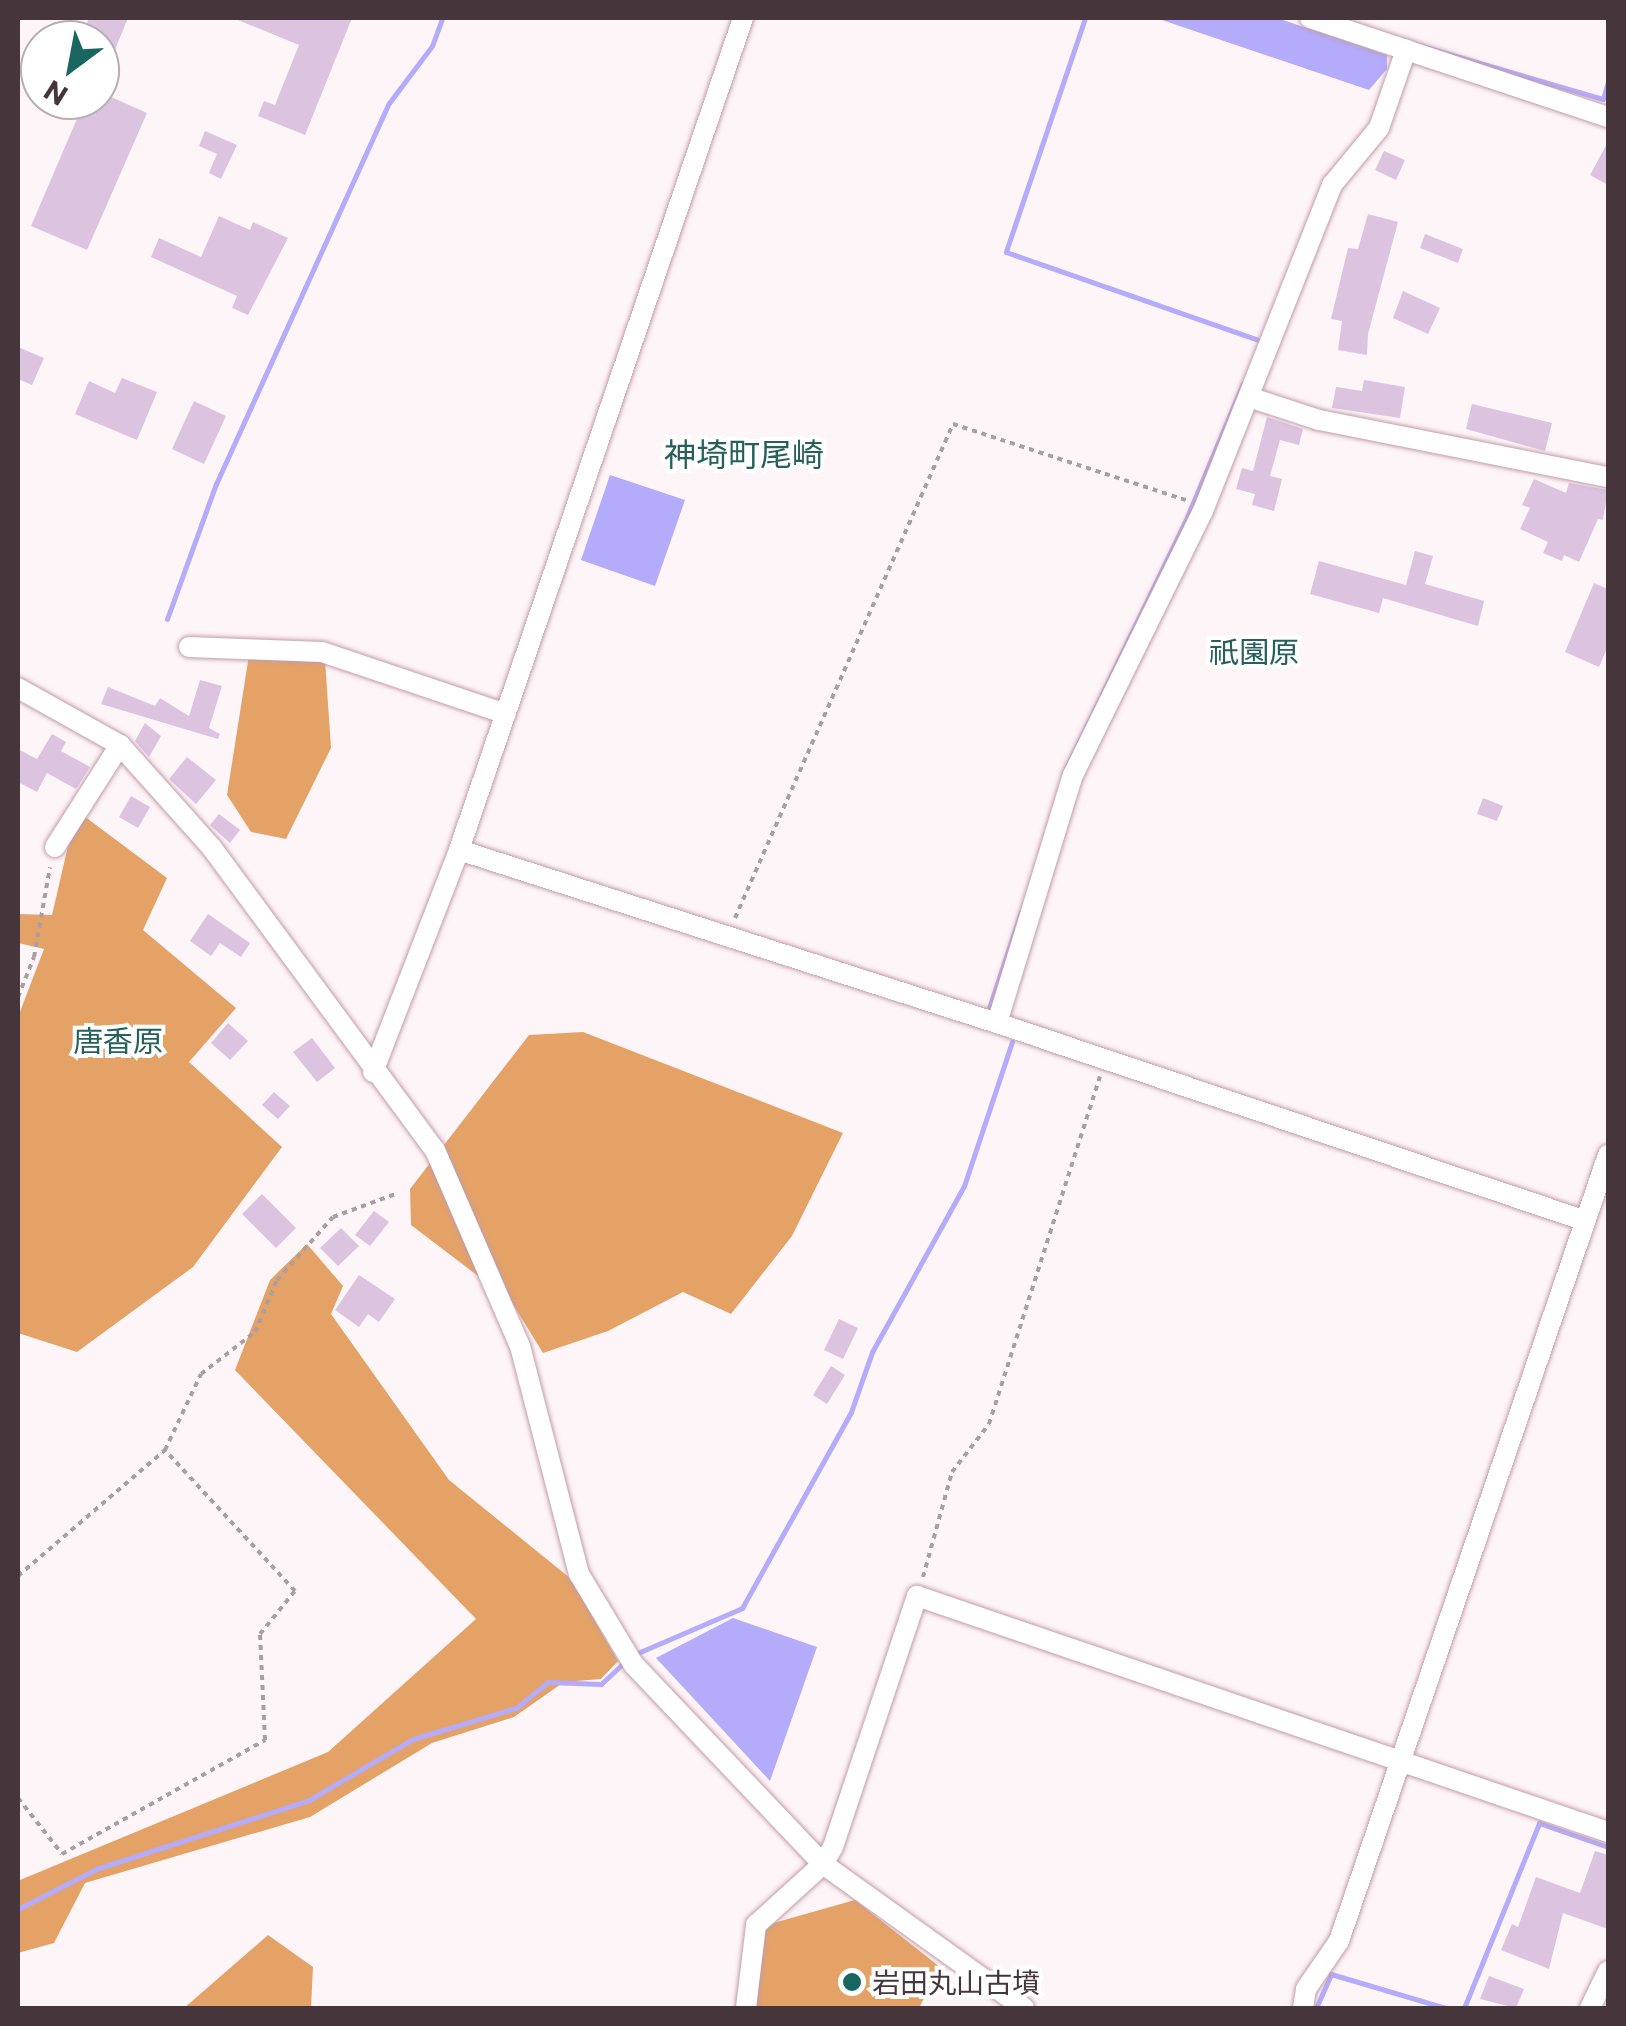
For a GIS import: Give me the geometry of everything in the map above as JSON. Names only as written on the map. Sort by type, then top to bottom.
[{"type":"street","points":[[374,1072],[459,850],[742,18]]},
{"type":"street","points":[[1310,18],[1608,117]]},
{"type":"street","points":[[997,1023],[1073,775],[1203,511],[1332,186],[1379,128],[1373,36]]},
{"type":"street","points":[[1249,396],[1318,420],[1608,477]]},
{"type":"street","points":[[189,647],[322,652],[506,714]]},
{"type":"street","points":[[18,688],[120,745],[212,848],[435,1150],[520,1346],[579,1574],[629,1657],[823,1864],[1024,2008]]},
{"type":"street","points":[[56,847],[120,745]]},
{"type":"street","points":[[459,850],[997,1023],[1586,1221]]},
{"type":"street","points":[[1302,2008],[1306,1989],[1339,1940],[1608,1155]]},
{"type":"street","points":[[746,2008],[756,1925],[823,1864],[833,1847],[918,1596],[1608,1832]]},
{"type":"street","points":[[1590,2008],[1608,1972]]},
{"type":"path","points":[[728,936],[953,424],[1185,499]]},
{"type":"path","points":[[18,998],[34,958],[56,847]]},
{"type":"path","points":[[918,1596],[952,1472],[989,1424],[1106,1059]]},
{"type":"path","points":[[18,1576],[164,1450],[201,1374],[255,1332],[277,1280],[333,1217],[396,1194]]},
{"type":"path","points":[[18,1798],[62,1854],[264,1740],[260,1634],[295,1590],[164,1450]]},
{"type":"shaded area","points":[[1156,18],[1277,18],[1387,55],[1387,69],[1369,90]]},
{"type":"shaded area","points":[[610,475],[685,500],[655,586],[581,560]]},
{"type":"shaded area","points":[[249,655],[325,660],[331,748],[286,839],[251,832],[227,795]]},
{"type":"shaded area","points":[[84,816],[167,878],[143,930],[236,1008],[189,1062],[282,1147],[193,1267],[77,1352],[18,1333],[18,1017],[44,949],[18,943],[18,914],[52,915],[68,846]]},
{"type":"shaded area","points":[[583,1032],[843,1133],[792,1236],[731,1314],[683,1292],[608,1331],[543,1353],[511,1301],[411,1225],[410,1189],[529,1035]]},
{"type":"shaded area","points":[[307,1244],[343,1286],[331,1314],[449,1480],[570,1578],[618,1661],[601,1679],[564,1682],[514,1717],[432,1743],[310,1817],[85,1883],[54,1943],[18,1953],[20,1880],[328,1752],[476,1619],[235,1370],[270,1280]]},
{"type":"shaded area","points":[[733,1618],[817,1647],[770,1781],[656,1658]]},
{"type":"shaded area","points":[[855,1900],[940,1967],[919,2008],[755,2008],[763,1926]]},
{"type":"shaded area","points":[[268,1935],[313,1967],[311,2008],[184,2008]]},
{"type":"building","points":[[128,18],[120,37],[120,20],[88,20]]},
{"type":"building","points":[[233,18],[352,18],[305,135],[258,116],[264,101],[275,105],[299,45]]},
{"type":"building","points":[[120,101],[147,113],[87,250],[31,226],[76,120],[120,120]]},
{"type":"building","points":[[205,131],[237,145],[221,179],[209,173],[217,154],[199,146]]},
{"type":"building","points":[[1608,142],[1608,185],[1590,175]]},
{"type":"building","points":[[1384,151],[1405,160],[1396,180],[1375,170]]},
{"type":"building","points":[[1368,214],[1398,222],[1368,334],[1367,355],[1338,350],[1342,321],[1331,319],[1348,248],[1358,249]]},
{"type":"building","points":[[219,216],[250,230],[253,222],[288,238],[248,315],[232,308],[237,296],[151,257],[159,238],[201,257]]},
{"type":"building","points":[[1425,234],[1463,249],[1458,263],[1420,248]]},
{"type":"building","points":[[1403,291],[1440,308],[1428,334],[1393,318]]},
{"type":"building","points":[[18,347],[44,358],[32,385],[18,379]]},
{"type":"building","points":[[122,378],[157,392],[137,440],[75,414],[89,381],[115,393]]},
{"type":"building","points":[[1364,380],[1405,387],[1400,418],[1332,408],[1336,387],[1362,391]]},
{"type":"building","points":[[194,401],[226,416],[204,464],[172,449]]},
{"type":"building","points":[[1472,404],[1552,423],[1545,451],[1466,429]]},
{"type":"building","points":[[1267,417],[1303,429],[1299,445],[1280,440],[1270,476],[1282,479],[1274,511],[1252,505],[1255,494],[1236,489],[1242,468],[1253,471]]},
{"type":"building","points":[[1534,479],[1566,493],[1569,483],[1608,490],[1603,520],[1598,519],[1579,562],[1564,555],[1562,561],[1543,553],[1548,542],[1520,529],[1530,508],[1522,505]]},
{"type":"building","points":[[1415,551],[1433,556],[1425,584],[1484,601],[1478,626],[1383,598],[1379,613],[1310,594],[1319,561],[1406,585]]},
{"type":"building","points":[[1594,583],[1608,589],[1608,646],[1599,667],[1565,652]]},
{"type":"building","points":[[200,680],[222,686],[209,728],[220,734],[218,739],[101,704],[108,687],[155,706],[160,698],[189,716]]},
{"type":"building","points":[[145,723],[161,736],[149,757],[135,741]]},
{"type":"building","points":[[52,734],[66,742],[61,751],[90,767],[76,789],[47,773],[37,792],[18,782],[18,749],[37,759]]},
{"type":"building","points":[[187,757],[216,780],[196,804],[169,779]]},
{"type":"building","points":[[131,796],[150,807],[138,828],[119,817]]},
{"type":"building","points":[[1483,798],[1503,806],[1497,821],[1477,814]]},
{"type":"building","points":[[219,814],[240,830],[230,843],[210,825]]},
{"type":"building","points":[[208,914],[250,943],[241,957],[220,943],[211,956],[190,941]]},
{"type":"building","points":[[228,1023],[248,1041],[230,1060],[211,1043]]},
{"type":"building","points":[[312,1038],[335,1068],[317,1082],[293,1052]]},
{"type":"building","points":[[274,1092],[290,1106],[278,1119],[262,1105]]},
{"type":"building","points":[[262,1194],[296,1228],[276,1248],[242,1214]]},
{"type":"building","points":[[374,1211],[389,1222],[370,1246],[355,1235]]},
{"type":"building","points":[[341,1228],[359,1246],[338,1266],[320,1248]]},
{"type":"building","points":[[359,1275],[395,1299],[379,1322],[368,1314],[359,1327],[335,1310]]},
{"type":"building","points":[[839,1319],[858,1328],[843,1359],[824,1350]]},
{"type":"building","points":[[831,1366],[845,1375],[827,1404],[813,1395]]},
{"type":"building","points":[[1595,1851],[1608,1855],[1608,1929],[1563,1913],[1549,1969],[1501,1950],[1512,1924],[1518,1927],[1536,1877],[1580,1893]]},
{"type":"building","points":[[1489,1976],[1524,1989],[1516,2008],[1480,1999]]},
{"type":"waterway","points":[[167,619],[216,484],[389,103],[432,46],[442,18]]},
{"type":"waterway","points":[[1085,18],[1006,252],[1261,341]]},
{"type":"waterway","points":[[1377,33],[1603,99],[1608,82]]},
{"type":"waterway","points":[[1064,773],[1187,517],[1243,383]]},
{"type":"waterway","points":[[987,1014],[1021,912]]},
{"type":"waterway","points":[[633,1655],[742,1608],[851,1412],[872,1352],[964,1186],[1012,1042]]},
{"type":"waterway","points":[[18,1909],[96,1869],[309,1800],[413,1739],[516,1708],[548,1682],[601,1684],[625,1662]]},
{"type":"waterway","points":[[1464,2008],[1539,1823],[1608,1847]]},
{"type":"waterway","points":[[1316,2008],[1331,1974],[1446,2008]]},
{"type":"place","name":"岩田丸山古墳","points":[[852,1982]]},
{"type":"district","name":"神埼町尾崎","points":[[744,453]]},
{"type":"district","name":"祇園原","points":[[1254,651]]},
{"type":"district","name":"唐香原","points":[[118,1040]]}]
